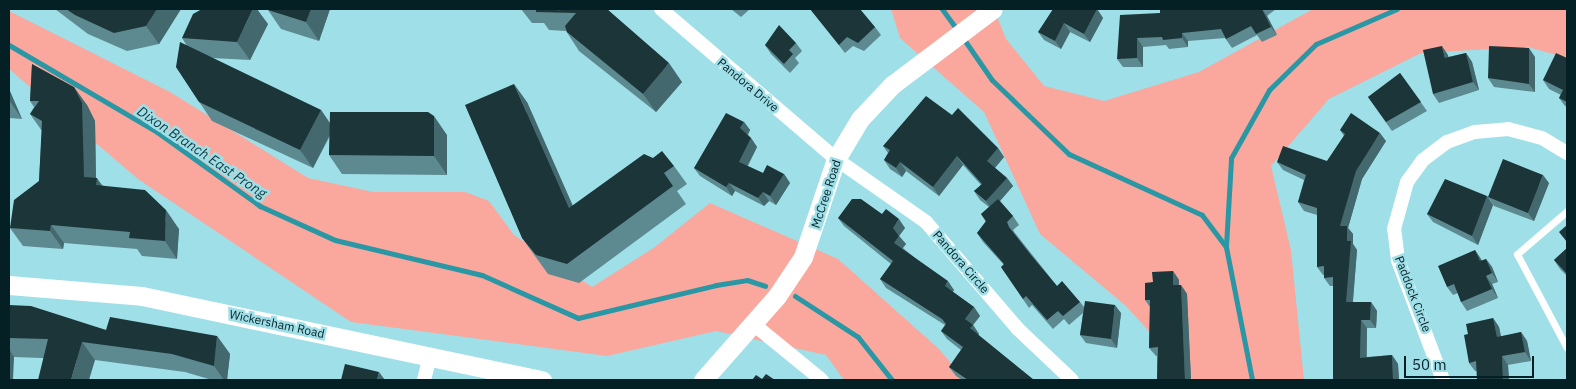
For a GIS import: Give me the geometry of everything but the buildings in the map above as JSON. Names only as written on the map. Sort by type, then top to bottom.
[{"type":"street","name":"Pandora Drive","points":[[661,9],[836,159]]},
{"type":"street","name":"McCree Road","points":[[703,380],[752,323],[803,257],[836,159],[866,112],[892,85],[993,9]]},
{"type":"street","name":"Paddock Circle","points":[[1442,380],[1398,260],[1394,229],[1407,182],[1423,160],[1447,142],[1475,132],[1508,129],[1542,138],[1567,153]]},
{"type":"street","name":"Pandora Circle","points":[[836,159],[926,222],[1018,329],[1072,380]]},
{"type":"street","name":"Wickersham Road","points":[[9,285],[142,296],[542,380]]},
{"type":"street","points":[[752,323],[822,380]]},
{"type":"street","points":[[424,380],[430,356]]},
{"type":"lane","points":[[1567,211],[1517,254],[1567,348]]},
{"type":"shaded area","points":[[891,9],[994,9],[1006,39],[1044,86],[1104,101],[1199,72],[1313,9],[1567,9],[1567,58],[1528,47],[1421,53],[1329,99],[1271,166],[1291,250],[1304,380],[1193,380],[1126,306],[1040,234],[984,112],[900,38]]},
{"type":"shaded area","points":[[9,11],[170,92],[308,178],[373,192],[465,192],[489,201],[514,235],[592,287],[655,247],[710,203],[838,259],[939,349],[965,380],[844,380],[826,355],[716,331],[607,356],[351,322],[138,179],[9,69]]},
{"type":"waterway","name":"Dixon Branch East Prong","points":[[942,9],[958,31]]},
{"type":"waterway","name":"Dixon Branch East Prong","points":[[1226,246],[1231,158],[1269,90],[1316,44],[1397,9]]},
{"type":"waterway","name":"Dixon Branch East Prong","points":[[963,38],[992,80],[1069,154],[1202,215],[1226,247],[1252,380]]},
{"type":"waterway","name":"Dixon Branch East Prong","points":[[9,45],[157,132],[260,206],[335,240],[482,275],[578,318],[716,285],[747,280],[765,286]]},
{"type":"waterway","name":"Dixon Branch East Prong","points":[[795,296],[858,337],[892,380]]}]
